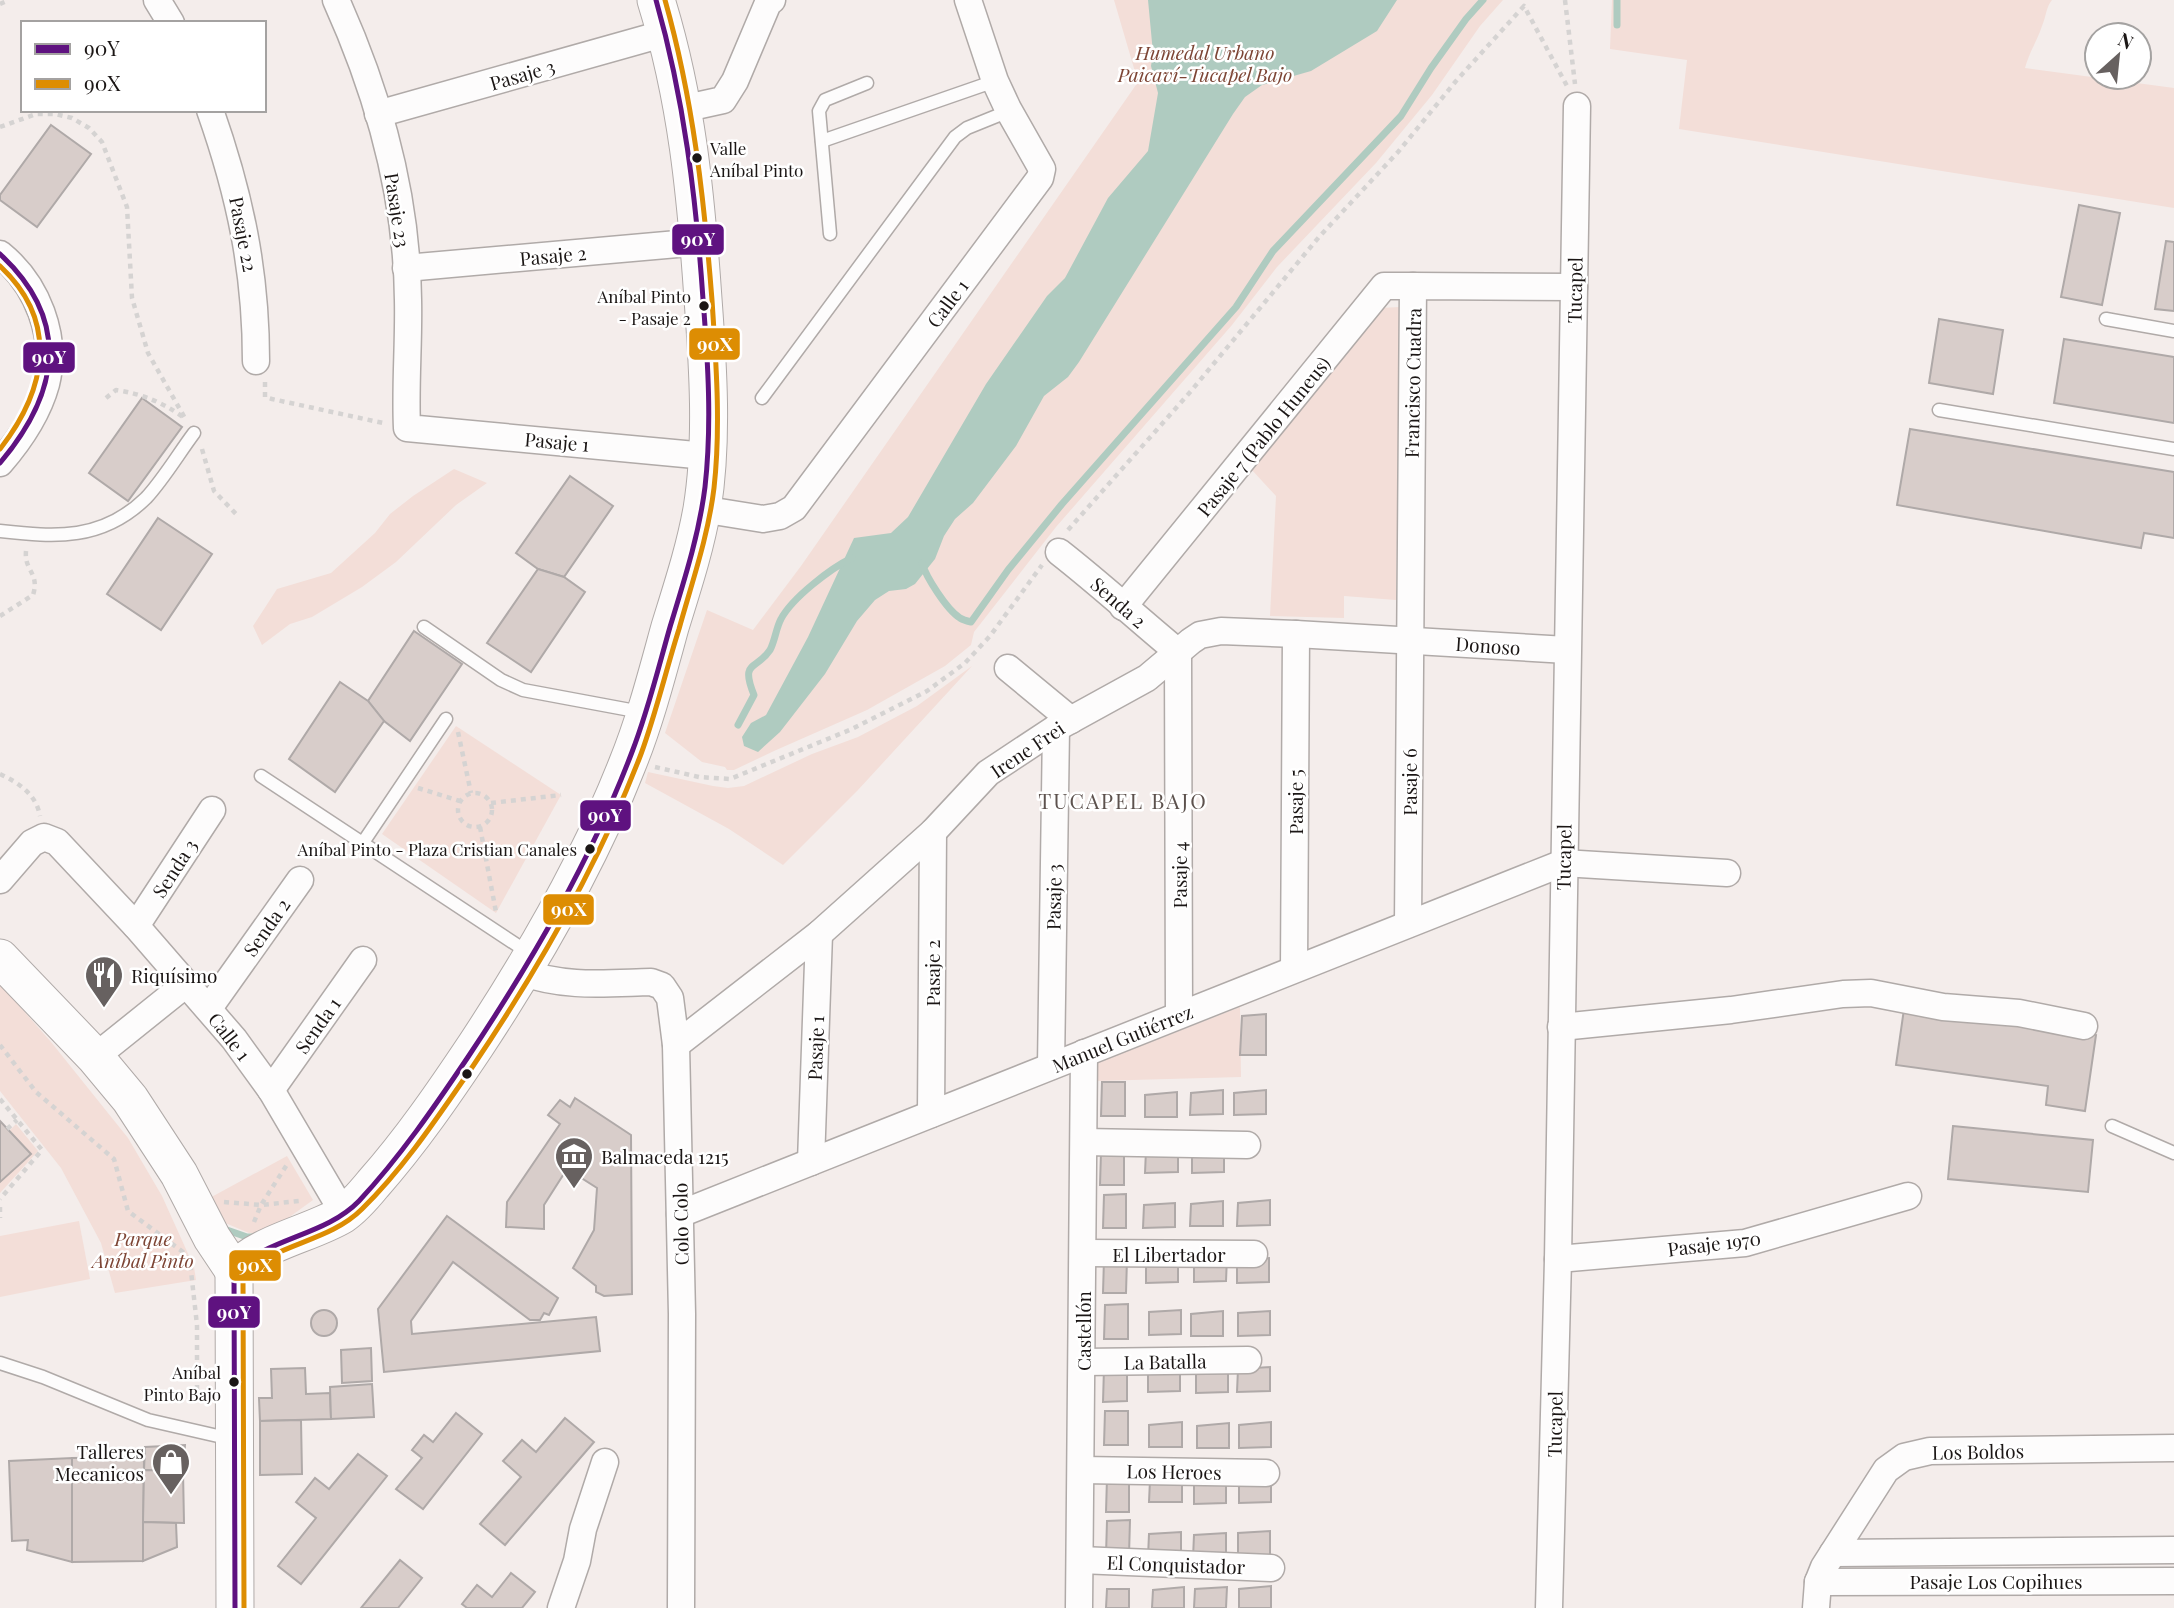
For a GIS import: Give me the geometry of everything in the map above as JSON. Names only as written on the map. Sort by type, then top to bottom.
[{"type":"street","points":[[157,0],[170,21]]},
{"type":"street","name":"Pasaje 23","points":[[336,0],[378,114],[400,204],[408,298],[407,428]]},
{"type":"street","points":[[682,109],[723,100],[735,81],[772,0]]},
{"type":"street","name":"Calle 1","points":[[701,509],[763,519],[780,516],[794,508],[1040,178],[1040,164],[995,81],[968,0]]},
{"type":"street","points":[[246,1262],[341,1210],[374,1183],[423,1122],[527,964],[589,849],[627,765],[645,713],[686,573],[701,509],[709,376],[690,143],[661,16]]},
{"type":"street","name":"Pasaje 3","points":[[378,114],[661,16]]},
{"type":"street","name":"Tucapel","points":[[1549,1608],[1558,1259],[1577,106]]},
{"type":"street","name":"Pasaje 22","points":[[211,112],[237,194],[245,234],[256,316],[256,361]]},
{"type":"street","name":"Pasaje 2","points":[[406,268],[699,242]]},
{"type":"street","points":[[0,254],[15,266],[38,302],[47,337],[48,358],[46,383],[35,413],[0,463]]},
{"type":"street","name":"Pasaje 7 (Pablo Huneus)","points":[[1123,607],[1384,286],[1413,286]]},
{"type":"street","name":"Francisco Cuadra","points":[[1410,640],[1413,286],[1574,287]]},
{"type":"street","name":"Pasaje 1","points":[[407,428],[706,456]]},
{"type":"street","name":"Senda 2","points":[[1057,549],[1178,652]]},
{"type":"street","name":"Irene Frei","points":[[676,1045],[819,934],[933,832],[988,773],[1064,724],[1147,678],[1191,641],[1221,631],[1410,640]]},
{"type":"street","name":"Pasaje 5","points":[[1294,970],[1296,634]]},
{"type":"street","name":"Donoso","points":[[1410,640],[1567,650]]},
{"type":"street","name":"Pasaje 6","points":[[1408,924],[1410,640]]},
{"type":"street","name":"Pasaje 4","points":[[1178,652],[1179,1015]]},
{"type":"street","points":[[1008,668],[1064,724]]},
{"type":"street","name":"Pasaje 3","points":[[1051,1066],[1064,724]]},
{"type":"street","name":"Senda 3","points":[[136,926],[212,810]]},
{"type":"street","name":"Pasaje 2","points":[[931,1114],[933,832]]},
{"type":"street","points":[[0,880],[32,844],[44,837]]},
{"type":"street","name":"Calle 1","points":[[44,837],[57,842],[136,926],[234,1039],[271,1090],[341,1210]]},
{"type":"street","points":[[1563,863],[1727,873]]},
{"type":"street","name":"Manuel Gutiérrez","points":[[680,1214],[1563,863]]},
{"type":"street","name":"Senda 2","points":[[209,1009],[300,880]]},
{"type":"street","name":"Pasaje 1","points":[[811,1162],[819,934]]},
{"type":"street","points":[[0,958],[130,1099],[171,1161],[212,1238],[246,1262]]},
{"type":"street","name":"Senda 1","points":[[271,1090],[363,960]]},
{"type":"street","name":"Colo Colo","points":[[527,964],[553,981],[657,984],[667,991],[670,998],[676,1045],[680,1214],[681,1608]]},
{"type":"street","points":[[94,1057],[186,984]]},
{"type":"street","points":[[1561,1027],[1871,993],[1943,1007],[2019,1013],[2084,1026]]},
{"type":"street","name":"Castellón","points":[[1079,1608],[1084,1053]]},
{"type":"street","points":[[1084,1142],[1247,1145]]},
{"type":"street","name":"Pasaje 1970","points":[[1558,1259],[1745,1244],[1908,1196]]},
{"type":"street","name":"El Libertador","points":[[1083,1253],[1254,1254]]},
{"type":"street","points":[[235,1608],[234,1393],[246,1262]]},
{"type":"street","name":"La Batalla","points":[[1083,1362],[1248,1360]]},
{"type":"street","name":"Los Boldos","points":[[1818,1582],[1824,1567],[1886,1470],[1916,1452],[2174,1448]]},
{"type":"street","points":[[561,1608],[578,1561],[583,1529],[605,1462]]},
{"type":"street","name":"Los Heroes","points":[[1082,1470],[1266,1473]]},
{"type":"street","name":"Pasaje Los Copihues","points":[[1833,1553],[2174,1550]]},
{"type":"street","name":"El Conquistador","points":[[1080,1560],[1271,1568]]},
{"type":"street","name":"Pasaje Los Copihues","points":[[1818,1582],[2174,1581]]},
{"type":"street","points":[[1816,1608],[1818,1582]]},
{"type":"lane","points":[[822,141],[995,81]]},
{"type":"lane","points":[[830,234],[819,111],[825,100],[867,83]]},
{"type":"lane","points":[[762,398],[955,137],[967,128],[1009,111]]},
{"type":"lane","points":[[2106,319],[2174,331]]},
{"type":"lane","points":[[1939,411],[2174,449]]},
{"type":"lane","points":[[0,531],[73,535],[119,520],[147,497],[194,433]]},
{"type":"lane","points":[[424,627],[501,680],[523,690],[645,713]]},
{"type":"lane","points":[[362,844],[451,722]]},
{"type":"lane","points":[[261,776],[362,844],[527,964]]},
{"type":"lane","points":[[2112,1126],[2174,1153]]},
{"type":"lane","points":[[0,1363],[43,1377],[148,1420],[234,1440]]},
{"type":"path","points":[[0,4],[9,0]]},
{"type":"path","points":[[1565,0],[1577,106]]},
{"type":"path","points":[[627,765],[652,766],[699,777],[730,779],[852,729],[927,691],[965,663],[990,636],[1057,549],[1320,237],[1398,152],[1456,81],[1524,6],[1577,106]]},
{"type":"path","points":[[0,127],[36,114],[55,114],[72,118],[89,128],[102,142],[127,207],[132,298],[148,353],[200,443],[214,491],[237,515]]},
{"type":"path","points":[[256,361],[264,370],[265,397],[407,428]]},
{"type":"path","points":[[106,398],[116,390],[148,397],[168,406],[185,419]]},
{"type":"path","points":[[0,616],[33,595],[35,577],[25,560],[34,534]]},
{"type":"path","points":[[451,722],[471,793]]},
{"type":"path","points":[[0,774],[26,789],[38,808],[44,837]]},
{"type":"path","points":[[414,787],[460,801]]},
{"type":"path","points":[[471,793],[484,795],[491,803],[490,818],[480,827],[470,827],[461,820],[458,811],[460,801],[471,793]]},
{"type":"path","points":[[491,803],[561,795]]},
{"type":"path","points":[[480,827],[496,912]]},
{"type":"path","points":[[0,1045],[36,1092],[114,1159],[128,1211],[183,1252],[190,1262],[197,1325],[197,1394],[234,1393]]},
{"type":"path","points":[[0,1100],[42,1150],[0,1199]]},
{"type":"path","points":[[7,1129],[17,1120]]},
{"type":"path","points":[[246,1262],[249,1233],[261,1205],[301,1142]]},
{"type":"path","points":[[218,1202],[261,1205],[313,1200],[341,1210]]},
{"type":"path","points":[[0,1207],[0,1217]]},
{"type":"green space","name":"Humedal Urbano Paicaví-Tucapel Bajo","points":[[1114,0],[1503,0],[1480,26],[1432,95],[1376,163],[1277,267],[1232,325],[1056,527],[974,632],[971,645],[945,666],[867,710],[734,770],[702,762],[665,733],[707,610],[753,630],[801,566],[1138,82]]},
{"type":"green space","points":[[1612,0],[2052,0],[2025,68],[2083,76],[2083,91],[2153,91],[2153,85],[2174,88],[2174,208],[1679,129],[1687,60],[1610,49]]},
{"type":"green space","points":[[1400,307],[1396,600],[1344,596],[1344,618],[1270,616],[1276,496],[1251,469],[1380,308]]},
{"type":"green space","points":[[454,469],[487,483],[456,505],[396,562],[362,587],[312,617],[290,624],[262,645],[253,626],[277,589],[331,573],[375,533],[390,514]]},
{"type":"green space","points":[[972,666],[858,790],[783,865],[729,829],[645,783],[648,772],[713,786],[744,786],[812,754],[858,737],[917,706]]},
{"type":"green space","points":[[456,726],[561,795],[496,913],[382,834]]},
{"type":"green space","name":"Parque Aníbal Pinto","points":[[0,984],[51,1042],[128,1138],[162,1196],[194,1267],[196,1280],[115,1293],[101,1243],[61,1168],[0,1091]]},
{"type":"green space","points":[[1240,1007],[1241,1077],[1096,1081],[1095,1064]]},
{"type":"green space","points":[[16,1124],[38,1151],[0,1193],[0,1182],[31,1154],[9,1131]]},
{"type":"green space","points":[[287,1156],[313,1200],[266,1234],[249,1233],[218,1220],[206,1200]]},
{"type":"green space","points":[[79,1221],[90,1279],[0,1297],[0,1236]]},
{"type":"shaded area","points":[[1148,0],[1397,0],[1377,31],[1311,71],[1262,85],[1245,97],[1079,362],[1068,377],[1044,396],[1016,446],[973,503],[955,519],[944,536],[935,559],[915,584],[906,589],[889,591],[875,600],[857,621],[825,674],[780,732],[758,752],[744,746],[742,737],[751,723],[766,715],[808,637],[854,538],[891,533],[908,517],[986,384],[1047,296],[1065,278],[1108,198],[1148,151],[1158,93],[1151,66],[1153,53]]},
{"type":"building","points":[[51,125],[91,154],[37,227],[0,200],[0,195]]},
{"type":"building","points":[[2079,205],[2120,213],[2102,305],[2061,297]]},
{"type":"building","points":[[2166,241],[2174,242],[2174,311],[2155,309]]},
{"type":"building","points":[[1939,319],[2003,330],[1993,394],[1929,383]]},
{"type":"building","points":[[2064,339],[2174,357],[2174,423],[2054,403]]},
{"type":"building","points":[[142,398],[182,427],[128,501],[89,473]]},
{"type":"building","points":[[1910,429],[2174,472],[2174,538],[2144,533],[2141,548],[1897,505]]},
{"type":"building","points":[[570,476],[613,506],[564,577],[538,569],[516,553]]},
{"type":"building","points":[[158,518],[212,554],[161,630],[107,594]]},
{"type":"building","points":[[538,569],[564,577],[585,592],[531,672],[487,643]]},
{"type":"building","points":[[414,631],[462,664],[410,741],[384,721],[368,701]]},
{"type":"building","points":[[340,682],[368,701],[384,721],[335,792],[289,759]]},
{"type":"building","points":[[1904,1009],[2096,1035],[2085,1111],[2046,1105],[2048,1086],[1896,1065]]},
{"type":"building","points":[[1266,1014],[1266,1055],[1240,1055],[1242,1016]]},
{"type":"building","points":[[1102,1082],[1125,1082],[1125,1116],[1101,1116]]},
{"type":"building","points":[[1223,1090],[1223,1114],[1190,1115],[1191,1093]]},
{"type":"building","points":[[1266,1090],[1266,1114],[1234,1115],[1234,1093]]},
{"type":"building","points":[[1177,1092],[1177,1117],[1145,1117],[1145,1095]]},
{"type":"building","points":[[575,1098],[631,1135],[632,1294],[604,1296],[596,1292],[596,1286],[573,1268],[594,1230],[597,1188],[567,1169],[544,1205],[544,1229],[506,1227],[507,1202],[560,1124],[548,1115],[560,1100],[570,1107]]},
{"type":"building","points":[[0,1121],[31,1154],[0,1182]]},
{"type":"building","points":[[1953,1126],[2093,1140],[2088,1192],[1948,1179]]},
{"type":"building","points":[[1178,1148],[1178,1172],[1145,1173],[1146,1150]]},
{"type":"building","points":[[1224,1148],[1224,1172],[1192,1173],[1192,1151]]},
{"type":"building","points":[[1124,1151],[1124,1185],[1100,1185],[1101,1152]]},
{"type":"building","points":[[1126,1194],[1126,1228],[1103,1228],[1104,1195]]},
{"type":"building","points":[[1270,1200],[1270,1225],[1237,1226],[1238,1203]]},
{"type":"building","points":[[1223,1201],[1223,1226],[1190,1226],[1191,1204]]},
{"type":"building","points":[[1175,1203],[1175,1227],[1143,1228],[1144,1205]]},
{"type":"building","points":[[447,1216],[558,1298],[549,1315],[544,1313],[540,1320],[530,1320],[453,1262],[411,1321],[412,1334],[596,1317],[600,1351],[384,1372],[378,1309]]},
{"type":"building","points":[[1227,1257],[1226,1281],[1194,1282],[1194,1259]]},
{"type":"building","points":[[1178,1258],[1178,1282],[1146,1283],[1146,1260]]},
{"type":"building","points":[[1269,1258],[1269,1282],[1237,1283],[1237,1260]]},
{"type":"building","points":[[1104,1259],[1127,1259],[1126,1293],[1103,1293]]},
{"type":"building","points":[[1128,1304],[1128,1339],[1104,1339],[1105,1305]]},
{"type":"building","points":[[324,1310],[333,1314],[337,1323],[333,1332],[324,1336],[315,1332],[311,1323],[315,1314]]},
{"type":"building","points":[[1181,1310],[1181,1334],[1149,1335],[1149,1312]]},
{"type":"building","points":[[1223,1311],[1223,1336],[1191,1336],[1191,1314]]},
{"type":"building","points":[[1270,1311],[1270,1335],[1238,1336],[1238,1313]]},
{"type":"building","points":[[371,1348],[372,1381],[342,1383],[341,1350]]},
{"type":"building","points":[[1127,1367],[1127,1401],[1103,1402],[1104,1368]]},
{"type":"building","points":[[1180,1367],[1180,1391],[1148,1392],[1148,1369]]},
{"type":"building","points":[[1270,1367],[1270,1391],[1237,1392],[1238,1369]]},
{"type":"building","points":[[305,1368],[306,1394],[330,1393],[331,1419],[260,1421],[259,1398],[272,1398],[271,1369]]},
{"type":"building","points":[[1228,1368],[1228,1392],[1196,1393],[1196,1370]]},
{"type":"building","points":[[372,1384],[374,1417],[331,1419],[330,1387]]},
{"type":"building","points":[[1105,1411],[1128,1411],[1128,1445],[1104,1445]]},
{"type":"building","points":[[456,1413],[482,1434],[423,1509],[396,1489],[422,1458],[412,1450],[424,1435],[433,1442]]},
{"type":"building","points":[[565,1418],[594,1442],[505,1545],[480,1524],[521,1477],[503,1461],[522,1440],[536,1452]]},
{"type":"building","points":[[301,1420],[302,1474],[260,1475],[260,1421]]},
{"type":"building","points":[[1182,1422],[1182,1447],[1149,1447],[1149,1425]]},
{"type":"building","points":[[1271,1422],[1271,1447],[1239,1448],[1239,1425]]},
{"type":"building","points":[[1229,1423],[1229,1448],[1197,1448],[1197,1426]]},
{"type":"building","points":[[185,1445],[183,1471],[144,1470],[145,1447]]},
{"type":"building","points":[[358,1454],[387,1476],[301,1584],[278,1566],[316,1518],[296,1502],[315,1478],[329,1489]]},
{"type":"building","points":[[144,1457],[143,1561],[72,1562],[72,1458]]},
{"type":"building","points":[[72,1458],[72,1562],[27,1550],[28,1540],[12,1541],[9,1461]]},
{"type":"building","points":[[144,1470],[183,1471],[184,1523],[143,1522]]},
{"type":"building","points":[[1129,1477],[1129,1512],[1106,1512],[1107,1478]]},
{"type":"building","points":[[1182,1477],[1182,1502],[1149,1502],[1150,1480]]},
{"type":"building","points":[[1271,1478],[1271,1502],[1239,1503],[1239,1480]]},
{"type":"building","points":[[1226,1479],[1226,1503],[1194,1504],[1194,1482]]},
{"type":"building","points":[[1130,1520],[1129,1555],[1106,1555],[1107,1521]]},
{"type":"building","points":[[143,1522],[176,1523],[177,1547],[143,1561]]},
{"type":"building","points":[[1270,1531],[1270,1555],[1238,1556],[1238,1533]]},
{"type":"building","points":[[1181,1532],[1181,1556],[1148,1557],[1149,1534]]},
{"type":"building","points":[[1226,1533],[1226,1557],[1193,1558],[1194,1535]]},
{"type":"building","points":[[400,1560],[422,1578],[398,1608],[361,1608]]},
{"type":"building","points":[[511,1573],[535,1592],[522,1608],[467,1608],[462,1604],[477,1585],[492,1597]]},
{"type":"building","points":[[1271,1586],[1271,1608],[1239,1608],[1239,1589]]},
{"type":"building","points":[[1184,1587],[1184,1608],[1152,1608],[1153,1590]]},
{"type":"building","points":[[1227,1587],[1226,1608],[1194,1608],[1195,1589]]},
{"type":"building","points":[[1107,1589],[1129,1589],[1129,1608],[1106,1608]]},
{"type":"waterway","points":[[922,563],[943,601],[960,618],[971,622],[1008,570],[1062,504],[1236,307],[1273,251],[1401,116],[1431,68],[1483,0]]},
{"type":"waterway","points":[[1617,0],[1617,25]]},
{"type":"waterway","points":[[738,725],[754,695],[749,671],[770,650],[786,611],[813,584],[852,558]]},
{"type":"waterway","points":[[224,1229],[247,1237],[256,1237]]},
{"type":"transit line","name":"90Y","points":[[235,1608],[234,1271],[264,1251],[330,1222],[359,1201],[416,1131],[492,1021],[559,909],[616,792],[643,721],[690,558],[699,523],[707,464],[709,417],[706,346],[697,223],[687,148],[674,74],[656,0]]},
{"type":"transit line","name":"90X","points":[[244,1608],[243,1275],[271,1256],[349,1220],[378,1193],[421,1140],[521,991],[587,875],[641,754],[704,542],[714,488],[717,441],[712,300],[696,149],[683,74],[665,0]]},
{"type":"transit line","name":"90Y","points":[[0,254],[23,279],[39,305],[47,331],[49,357],[45,384],[35,410],[20,437],[0,463]]},
{"type":"transit line","name":"90X","points":[[0,266],[19,288],[32,310],[40,356],[28,403],[0,449]]},
{"type":"place","name":"Valle Aníbal Pinto","points":[[697,158]]},
{"type":"place","name":"Aníbal Pinto - Pasaje 2","points":[[704,306]]},
{"type":"place","name":"Aníbal Pinto - Plaza Cristian Canales","points":[[590,849]]},
{"type":"place","name":"Riquísimo","points":[[104,1009]]},
{"type":"place","name":"Balmaceda 1215","points":[[574,1190]]},
{"type":"place","name":"Aníbal Pinto Bajo","points":[[234,1382]]},
{"type":"place","name":"Talleres Mecanicos","points":[[171,1496]]},
{"type":"district","name":"TUCAPEL BAJO","points":[[1123,800]]}]
